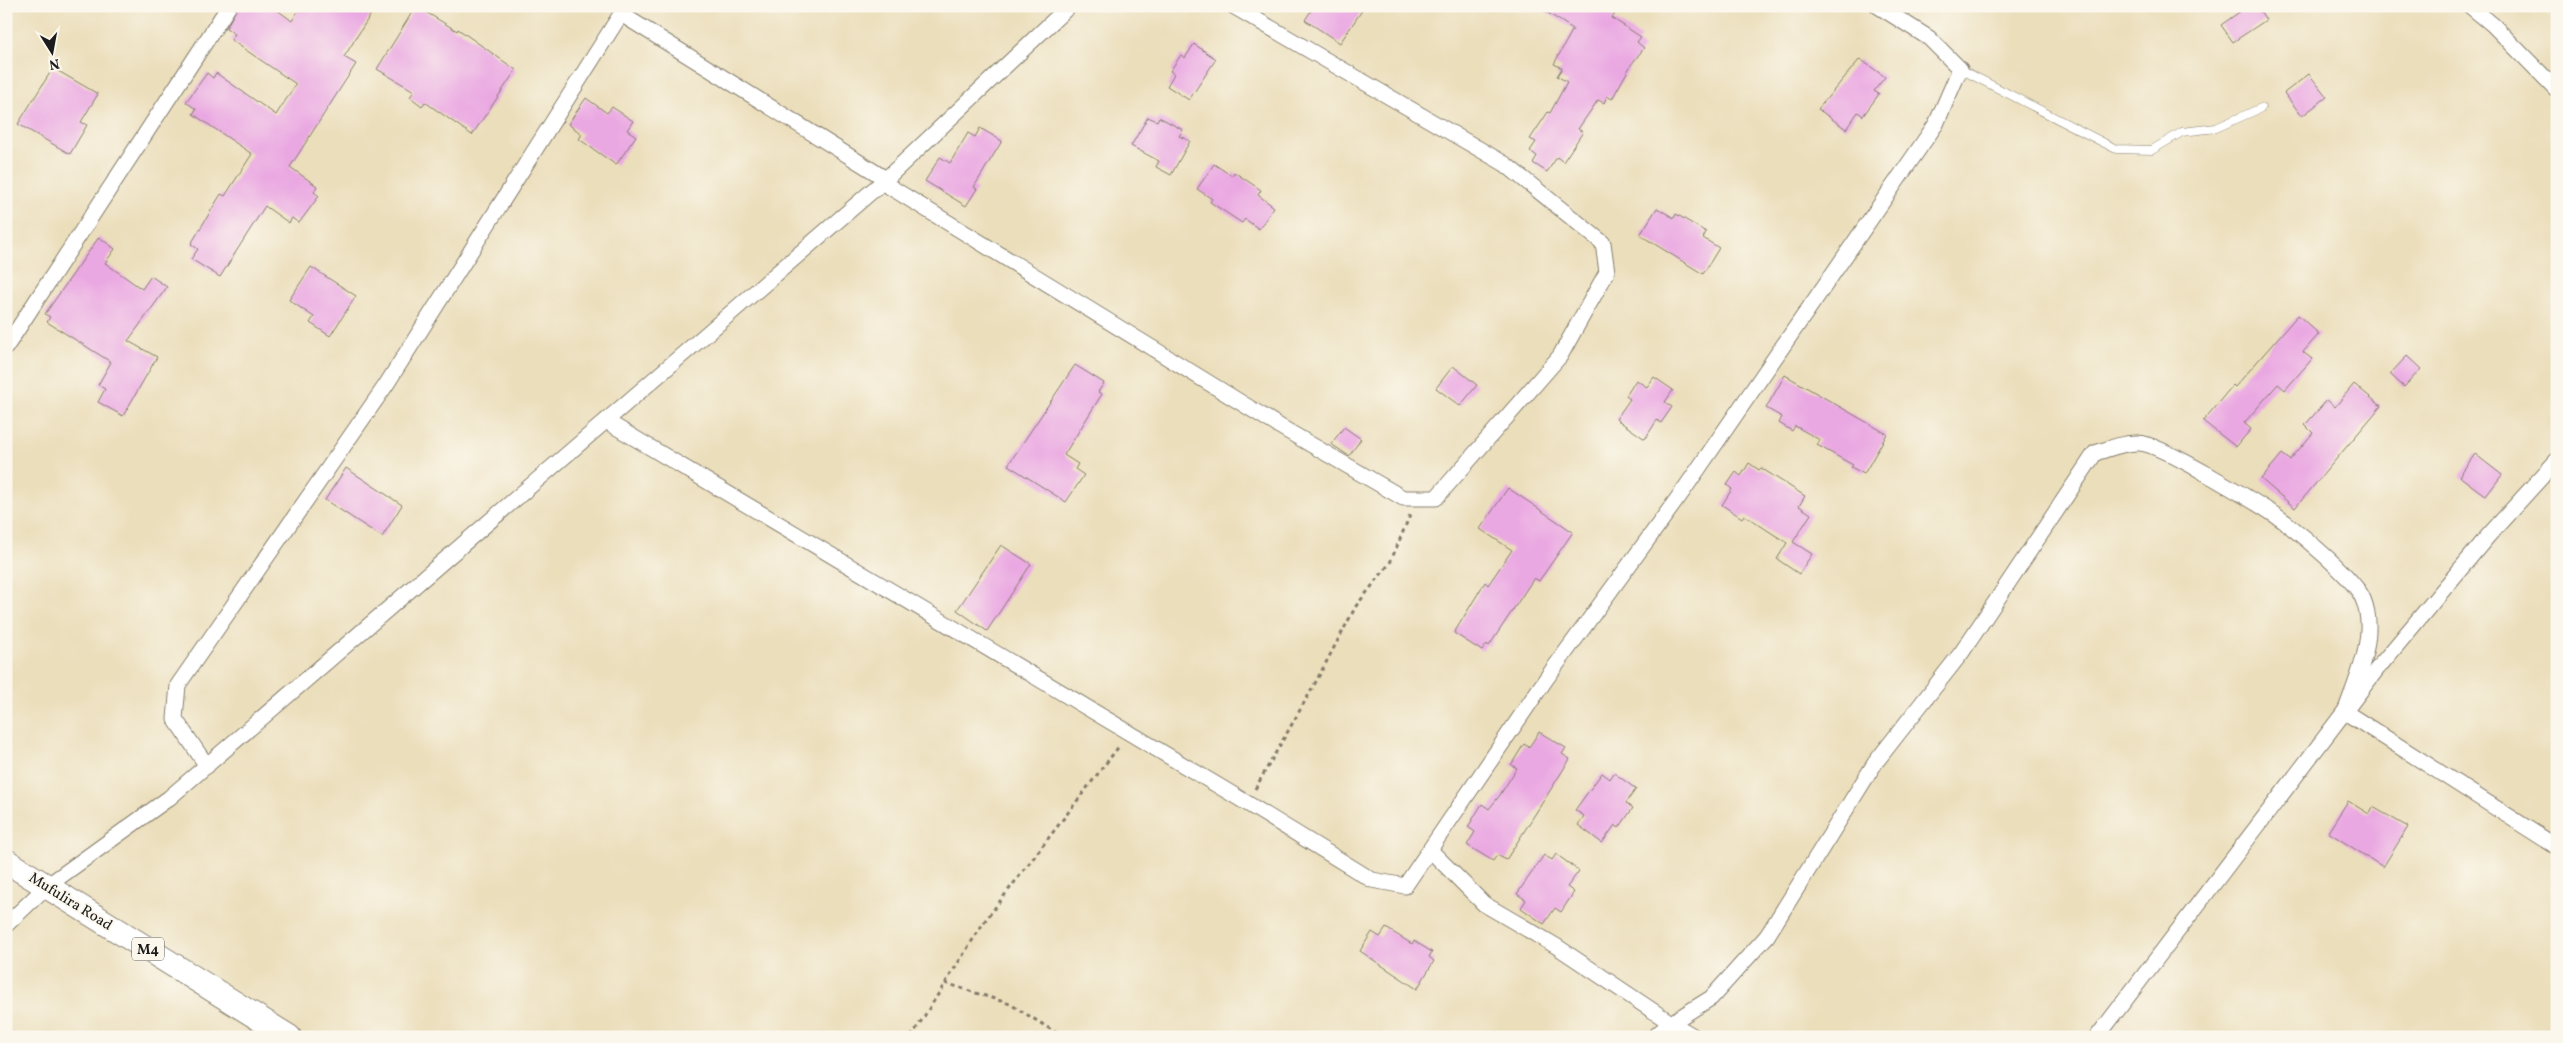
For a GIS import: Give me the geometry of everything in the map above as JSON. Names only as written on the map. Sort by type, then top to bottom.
[{"type":"main road","name":"Mufulira Road","points":[[6,861],[282,1035]]},
{"type":"street","points":[[6,347],[229,6]]},
{"type":"street","points":[[6,925],[47,886],[169,798],[884,181],[1069,6]]},
{"type":"street","points":[[206,766],[175,719],[178,685],[386,384],[623,10],[884,181],[1279,426],[1403,498],[1436,498],[1560,356],[1607,272],[1602,243],[1505,164],[1233,6]]},
{"type":"street","points":[[606,421],[1130,732],[1372,880],[1406,886],[1546,679],[1683,491],[1936,124],[1960,69],[1929,38],[1878,6]]},
{"type":"street","points":[[2470,6],[2493,25],[2557,90]]},
{"type":"street","points":[[1654,1037],[1671,1023],[1711,998],[1767,936],[1875,763],[1962,652],[2095,453],[2116,446],[2140,442],[2170,453],[2285,522],[2346,576],[2363,598],[2369,621],[2364,656],[2345,712]]},
{"type":"street","points":[[2097,1037],[2407,633],[2557,460]]},
{"type":"street","points":[[2345,712],[2557,847]]},
{"type":"street","points":[[1430,850],[1484,904],[1556,946],[1695,1037]]},
{"type":"lane","points":[[1960,69],[2116,149],[2152,150],[2182,132],[2216,128],[2261,108]]},
{"type":"path","points":[[1247,803],[1356,606],[1390,563],[1417,498]]},
{"type":"path","points":[[911,1037],[984,922],[1130,732]]},
{"type":"path","points":[[945,983],[1010,1004],[1063,1037]]},
{"type":"building","points":[[238,6],[272,6],[292,21],[301,6],[376,6],[344,57],[356,64],[290,167],[317,186],[314,192],[319,196],[299,223],[292,218],[289,223],[265,206],[220,277],[191,259],[198,249],[191,244],[221,194],[225,196],[252,154],[193,114],[196,109],[186,102],[207,73],[213,78],[216,73],[276,115],[296,84],[231,40],[235,34],[226,28]]},
{"type":"building","points":[[416,6],[457,31],[458,29],[516,70],[472,135],[425,102],[422,106],[410,97],[414,91],[377,69]]},
{"type":"building","points":[[1314,6],[1365,6],[1340,43],[1305,20]]},
{"type":"building","points":[[1537,6],[1606,6],[1616,12],[1612,18],[1641,37],[1637,42],[1644,48],[1631,65],[1612,99],[1607,96],[1604,103],[1598,100],[1578,129],[1583,132],[1563,162],[1557,157],[1547,172],[1533,163],[1537,156],[1530,151],[1536,142],[1530,139],[1548,112],[1550,113],[1567,82],[1557,76],[1562,68],[1554,64],[1573,29]]},
{"type":"building","points":[[2248,6],[2257,6],[2266,20],[2233,42],[2221,25]]},
{"type":"building","points":[[1194,44],[1216,59],[1189,100],[1167,86],[1174,74],[1170,71],[1181,55],[1185,58]]},
{"type":"building","points":[[1860,59],[1885,77],[1874,91],[1879,94],[1863,116],[1858,112],[1846,129],[1818,109]]},
{"type":"building","points":[[53,68],[98,94],[81,122],[87,125],[70,154],[18,124]]},
{"type":"building","points":[[2309,74],[2327,97],[2302,116],[2284,93]]},
{"type":"building","points":[[586,98],[607,113],[612,107],[633,121],[627,130],[636,136],[616,165],[579,139],[582,134],[568,124]]},
{"type":"building","points":[[1148,117],[1157,121],[1159,117],[1183,130],[1179,136],[1190,141],[1171,175],[1156,167],[1159,161],[1131,146]]},
{"type":"building","points":[[980,128],[1002,141],[974,187],[977,189],[966,206],[925,181],[940,157],[950,163],[968,133],[975,137]]},
{"type":"building","points":[[1214,164],[1232,176],[1234,172],[1261,190],[1258,195],[1274,207],[1259,229],[1245,219],[1242,223],[1210,202],[1212,199],[1197,189]]},
{"type":"building","points":[[1657,208],[1674,218],[1676,214],[1706,232],[1703,238],[1719,248],[1703,274],[1640,235]]},
{"type":"building","points":[[99,237],[115,249],[105,263],[142,289],[151,276],[167,287],[128,341],[157,357],[123,416],[98,402],[105,389],[98,385],[111,362],[47,322],[50,317],[45,314]]},
{"type":"building","points":[[311,267],[356,296],[330,336],[310,323],[314,317],[289,300]]},
{"type":"building","points":[[2298,315],[2319,334],[2303,352],[2312,359],[2285,390],[2278,384],[2244,423],[2251,429],[2236,447],[2203,421],[2233,385],[2235,387]]},
{"type":"building","points":[[2407,356],[2421,369],[2404,387],[2390,374]]},
{"type":"building","points":[[1075,365],[1104,383],[1098,392],[1102,394],[1064,455],[1078,464],[1075,469],[1084,475],[1066,502],[1008,465]]},
{"type":"building","points":[[1453,366],[1477,385],[1460,406],[1436,388]]},
{"type":"building","points":[[1785,375],[1887,434],[1864,474],[1851,467],[1853,465],[1817,445],[1820,440],[1795,426],[1792,431],[1779,423],[1782,417],[1766,408]]},
{"type":"building","points":[[1654,377],[1673,390],[1665,402],[1672,407],[1661,423],[1657,420],[1645,439],[1616,419],[1630,399],[1626,396],[1636,380],[1647,387]]},
{"type":"building","points":[[2354,384],[2381,406],[2295,508],[2261,479],[2282,454],[2290,460],[2313,433],[2305,425],[2327,400],[2335,407]]},
{"type":"building","points":[[1344,427],[1361,439],[1349,456],[1331,444]]},
{"type":"building","points":[[2475,454],[2502,475],[2486,496],[2459,476]]},
{"type":"building","points":[[1749,463],[1759,470],[1761,468],[1805,496],[1799,506],[1811,514],[1793,542],[1812,554],[1799,574],[1777,559],[1787,543],[1744,515],[1742,518],[1722,505],[1732,489],[1727,485],[1736,472],[1741,476]]},
{"type":"building","points":[[346,468],[402,505],[382,537],[325,500]]},
{"type":"building","points":[[1508,488],[1573,532],[1539,581],[1534,578],[1489,646],[1487,644],[1482,651],[1454,633],[1485,582],[1488,585],[1512,550],[1480,529]]},
{"type":"building","points":[[1001,545],[1031,564],[987,631],[957,610]]},
{"type":"building","points":[[1539,732],[1566,748],[1562,754],[1570,759],[1506,860],[1497,855],[1493,861],[1467,845],[1475,832],[1468,827],[1482,804],[1489,809],[1500,795],[1517,768],[1511,765],[1524,744],[1529,747]]},
{"type":"building","points":[[1602,773],[1610,779],[1614,773],[1636,789],[1626,803],[1633,808],[1619,828],[1615,825],[1602,843],[1578,825],[1584,816],[1575,810]]},
{"type":"building","points":[[2348,801],[2369,814],[2373,807],[2408,827],[2383,867],[2328,832]]},
{"type":"building","points":[[1556,854],[1579,871],[1567,887],[1574,892],[1561,912],[1555,908],[1544,924],[1521,908],[1526,900],[1517,894],[1544,855],[1552,860]]},
{"type":"building","points":[[1386,928],[1412,944],[1414,941],[1432,952],[1429,957],[1434,961],[1417,989],[1360,951],[1372,932],[1380,937]]}]
